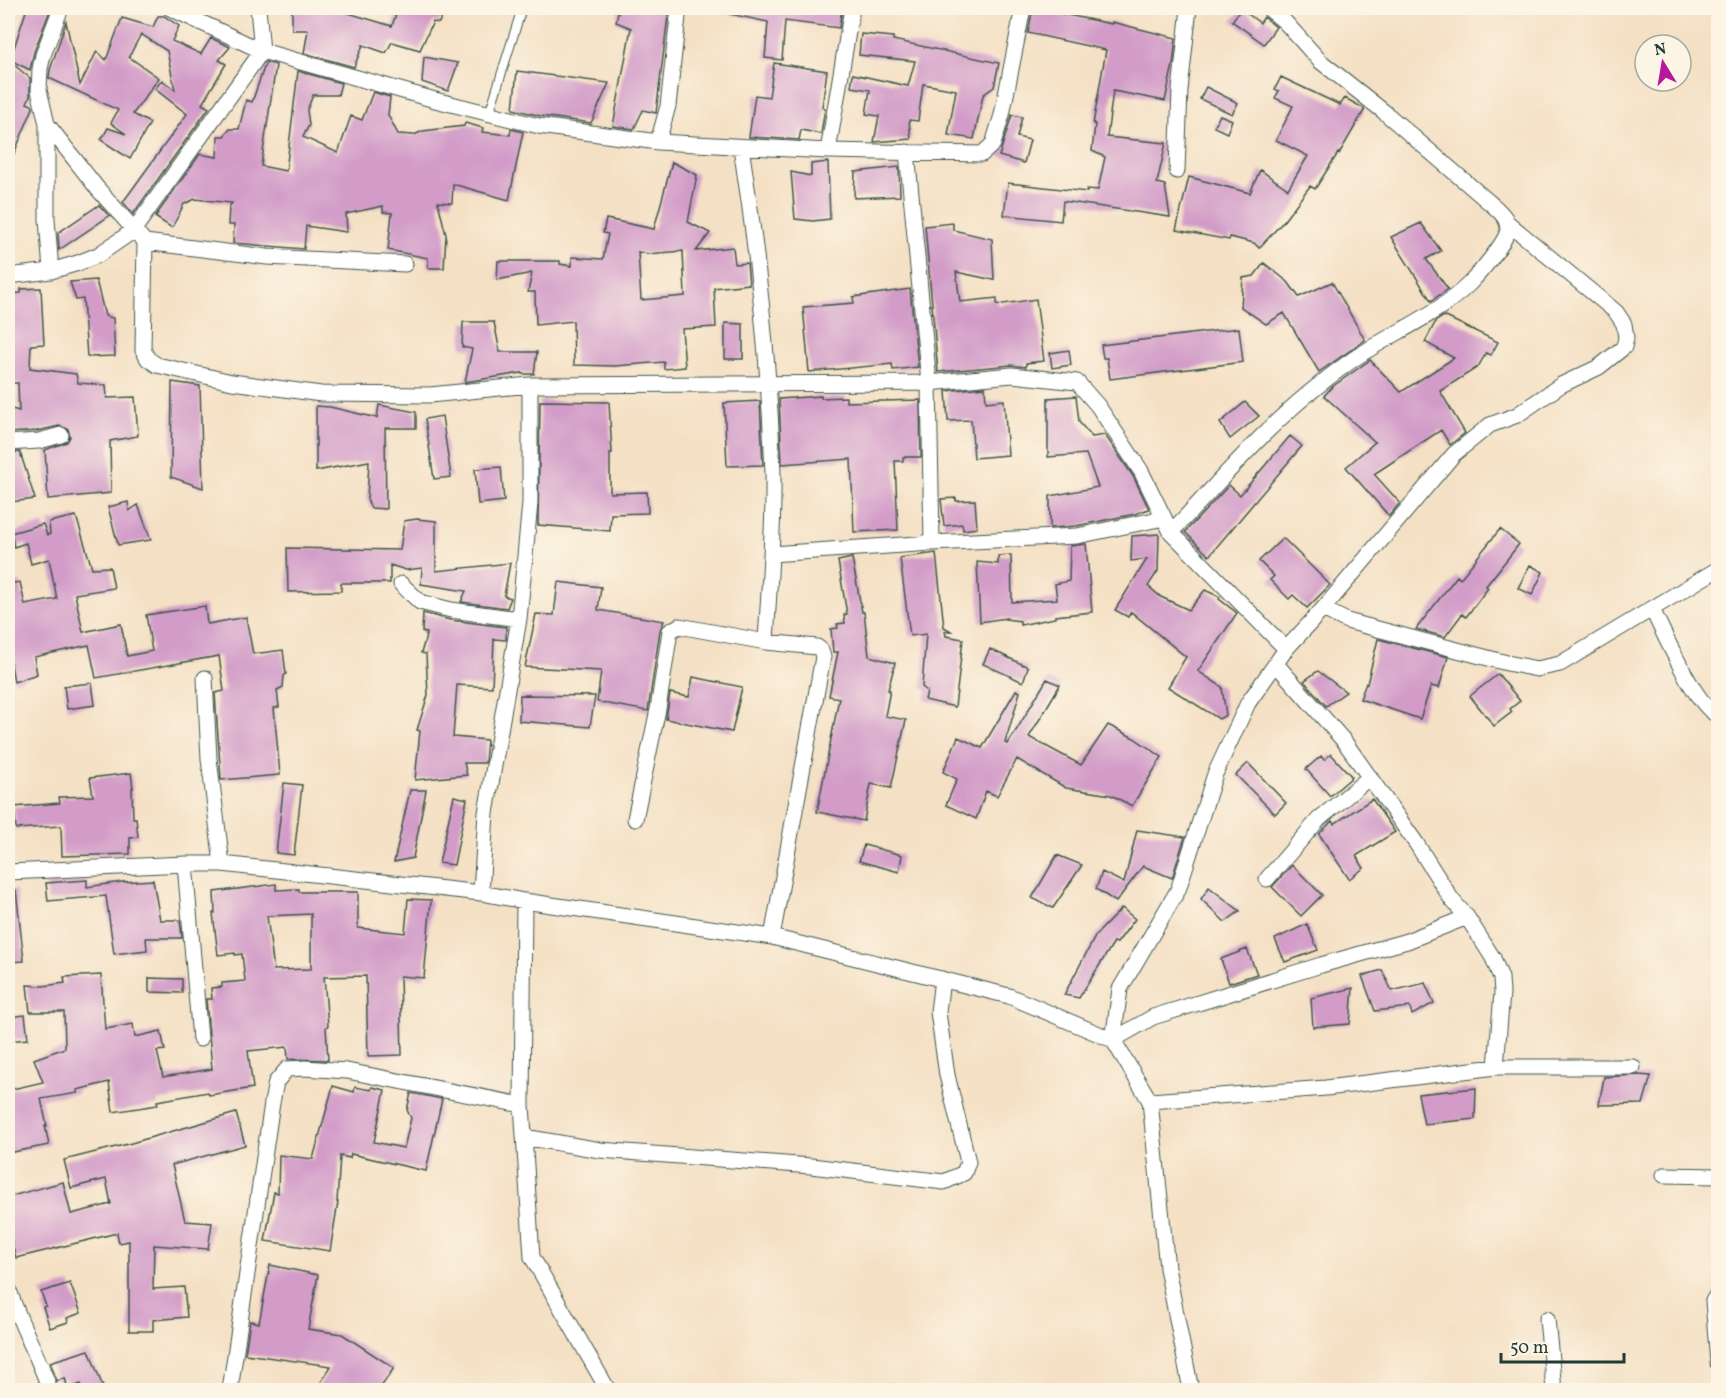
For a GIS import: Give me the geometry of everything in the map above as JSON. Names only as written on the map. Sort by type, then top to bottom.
[{"type":"street","points":[[51,272],[47,219],[47,124],[39,90],[40,69],[61,8]]},
{"type":"street","points":[[170,8],[261,51],[539,126],[658,142],[828,152],[982,154],[993,144],[1002,115],[1023,8]]},
{"type":"street","points":[[8,276],[51,272],[98,255],[133,231],[261,51],[258,8]]},
{"type":"street","points":[[658,142],[668,106],[679,8]]},
{"type":"street","points":[[828,152],[852,8]]},
{"type":"street","points":[[1177,171],[1180,90],[1189,8]]},
{"type":"street","points":[[1113,1040],[1120,989],[1178,890],[1215,774],[1248,703],[1286,649],[1323,609],[1454,454],[1490,425],[1517,415],[1562,385],[1599,367],[1624,347],[1626,338],[1624,324],[1616,312],[1508,223],[1489,202],[1383,111],[1320,61],[1285,22],[1268,8]]},
{"type":"street","points":[[47,124],[97,188],[145,242],[267,257],[405,264]]},
{"type":"street","points":[[741,147],[752,216],[773,474],[766,642]]},
{"type":"street","points":[[907,152],[929,383],[932,543]]},
{"type":"street","points":[[1171,532],[1272,426],[1317,387],[1362,353],[1424,319],[1469,284],[1503,241],[1508,231],[1508,223]]},
{"type":"street","points":[[145,242],[143,350],[148,359],[158,365],[232,382],[321,394],[430,395],[530,385],[929,383],[1012,375],[1077,382],[1098,406],[1141,471],[1171,532],[1286,649]]},
{"type":"street","points":[[481,893],[486,813],[519,619],[530,503],[530,385]]},
{"type":"street","points":[[8,443],[39,441],[61,435]]},
{"type":"street","points":[[771,554],[1077,536],[1164,518]]},
{"type":"street","points":[[1323,609],[1347,621],[1537,669],[1560,664],[1719,569]]},
{"type":"street","points":[[401,584],[420,602],[451,610],[519,619]]},
{"type":"street","points":[[1652,609],[1687,678],[1707,710],[1719,715]]},
{"type":"street","points":[[635,819],[658,709],[670,631],[679,626],[766,642],[817,647],[821,650],[823,657],[772,937]]},
{"type":"street","points":[[1276,664],[1344,741],[1493,958],[1501,978],[1502,993],[1496,1067]]},
{"type":"street","points":[[205,678],[209,759],[222,864]]},
{"type":"street","points":[[1267,879],[1319,819],[1370,777]]},
{"type":"street","points":[[185,864],[200,1039]]},
{"type":"street","points":[[8,872],[222,864],[481,893],[772,937],[1009,996],[1113,1040],[1150,1101],[1167,1268],[1191,1390]]},
{"type":"street","points":[[524,901],[522,1105],[532,1257],[608,1390]]},
{"type":"street","points":[[1113,1040],[1153,1017],[1407,941],[1467,917]]},
{"type":"street","points":[[524,1137],[600,1150],[811,1166],[944,1182],[964,1173],[968,1162],[945,1065],[938,1012],[942,980]]},
{"type":"street","points":[[1150,1101],[1326,1088],[1496,1067],[1633,1067]]},
{"type":"street","points":[[230,1390],[272,1103],[276,1083],[287,1069],[347,1071],[522,1105]]},
{"type":"street","points":[[1664,1175],[1719,1176]]},
{"type":"street","points":[[8,1287],[24,1333],[42,1366],[50,1390]]},
{"type":"street","points":[[1719,1293],[1713,1301],[1719,1363]]},
{"type":"street","points":[[1547,1319],[1554,1390]]},
{"type":"lane","points":[[489,114],[522,8]]},
{"type":"building","points":[[27,8],[51,8],[34,52],[30,70],[10,60]]},
{"type":"building","points":[[292,8],[355,8],[348,13],[392,26],[398,8],[444,8],[439,23],[433,22],[420,50],[392,42],[386,53],[363,45],[354,67],[304,53],[308,30],[292,30]]},
{"type":"building","points":[[619,8],[669,8],[656,113],[643,110],[634,129],[613,126],[631,28],[616,22]]},
{"type":"building","points":[[726,8],[842,8],[839,28],[785,21],[782,60],[765,58],[768,22],[725,13]]},
{"type":"building","points":[[1033,8],[1112,24],[1112,22],[1176,38],[1165,101],[1113,91],[1107,137],[1166,143],[1157,183],[1165,185],[1170,217],[1063,201],[1061,221],[1004,215],[1008,183],[1087,192],[1087,189],[1098,190],[1105,157],[1092,151],[1095,124],[1093,124],[1106,50],[1028,33]]},
{"type":"building","points":[[1241,9],[1260,23],[1264,17],[1276,27],[1264,44],[1232,21]]},
{"type":"building","points":[[158,16],[164,16],[179,26],[172,41],[201,54],[211,38],[230,47],[219,60],[226,64],[202,104],[209,108],[133,214],[123,202],[187,114],[155,89],[162,80],[175,90],[167,51],[141,34],[129,57],[159,78],[133,114],[150,123],[130,159],[101,140],[108,128],[126,134],[111,123],[118,110],[49,78],[50,70],[66,22],[80,85],[97,51],[106,60],[122,18],[153,27]]},
{"type":"building","points":[[861,34],[893,37],[893,40],[999,63],[994,87],[983,95],[974,139],[948,135],[956,90],[923,84],[918,121],[909,120],[911,139],[874,142],[879,116],[866,114],[870,90],[851,87],[853,74],[908,86],[915,61],[859,55]]},
{"type":"building","points":[[424,57],[458,63],[448,91],[422,82]]},
{"type":"building","points":[[8,60],[30,78],[30,96],[27,103],[33,108],[8,168]]},
{"type":"building","points":[[266,62],[276,65],[261,166],[286,171],[298,71],[341,83],[338,95],[313,95],[307,110],[309,125],[303,137],[338,153],[351,116],[362,120],[373,92],[390,97],[388,115],[398,134],[414,135],[423,131],[464,126],[465,123],[483,128],[482,132],[510,135],[511,129],[523,132],[509,200],[453,184],[452,203],[438,202],[446,235],[444,268],[428,268],[428,258],[388,250],[392,213],[383,212],[383,206],[346,214],[347,232],[306,226],[304,249],[233,243],[234,225],[228,225],[229,207],[232,203],[195,199],[184,204],[172,228],[155,217],[200,154],[217,157],[218,136],[224,136],[230,129],[239,129],[246,100],[252,102]]},
{"type":"building","points":[[774,63],[827,71],[821,134],[801,130],[799,140],[749,137],[755,95],[769,97]]},
{"type":"building","points":[[517,71],[609,83],[591,123],[541,116],[513,109]]},
{"type":"building","points":[[1281,77],[1340,105],[1345,98],[1365,109],[1339,154],[1315,189],[1310,186],[1283,222],[1259,248],[1254,243],[1230,237],[1229,240],[1176,230],[1189,177],[1250,193],[1260,170],[1288,189],[1308,156],[1276,140],[1293,106],[1275,98],[1279,91],[1275,89]]},
{"type":"building","points":[[1206,87],[1238,103],[1232,114],[1200,99]]},
{"type":"building","points":[[1012,115],[1022,117],[1017,137],[1030,140],[1024,163],[999,156]]},
{"type":"building","points":[[1220,115],[1232,120],[1227,133],[1214,127]]},
{"type":"building","points":[[672,162],[697,175],[688,222],[710,233],[696,251],[733,247],[735,264],[747,263],[749,284],[714,288],[716,327],[682,329],[685,367],[664,369],[664,362],[615,366],[574,365],[573,321],[536,325],[535,292],[528,292],[532,273],[497,280],[498,261],[560,261],[560,264],[572,266],[572,257],[603,259],[608,234],[603,233],[606,219],[654,229]],"holes":[[[683,251],[685,296],[641,300],[638,252],[648,254]]]},
{"type":"building","points":[[828,162],[830,219],[813,221],[795,219],[791,172],[811,176],[811,164]]},
{"type":"building","points":[[899,167],[900,196],[854,198],[855,172]]},
{"type":"building","points":[[99,205],[109,216],[59,250],[58,233]]},
{"type":"building","points":[[953,223],[953,230],[992,239],[994,280],[956,272],[960,302],[997,298],[997,305],[1036,299],[1044,361],[1026,363],[1026,367],[1011,365],[938,372],[925,226]]},
{"type":"building","points":[[1421,223],[1441,251],[1426,259],[1448,289],[1431,301],[1391,237]]},
{"type":"building","points":[[1264,263],[1288,282],[1299,297],[1332,282],[1365,340],[1319,372],[1284,313],[1266,324],[1241,307],[1243,278],[1254,276]]},
{"type":"building","points":[[96,280],[105,316],[113,318],[115,356],[87,357],[83,299],[76,300],[70,282]]},
{"type":"building","points":[[41,288],[44,344],[31,345],[30,368],[76,374],[78,383],[106,385],[107,398],[135,397],[138,436],[110,441],[111,493],[48,499],[45,450],[67,442],[70,437],[68,429],[59,426],[37,431],[8,433],[8,408],[19,411],[18,383],[8,383],[8,294],[21,293],[21,289]]},
{"type":"building","points":[[910,289],[918,367],[893,370],[892,364],[809,372],[803,307],[854,303],[853,297]]},
{"type":"building","points":[[1444,316],[1498,342],[1491,355],[1486,353],[1478,367],[1440,391],[1465,433],[1450,445],[1441,430],[1374,474],[1400,503],[1389,516],[1346,467],[1375,442],[1324,396],[1332,387],[1370,360],[1401,392],[1454,358],[1425,342],[1436,321]]},
{"type":"building","points":[[463,322],[494,322],[500,352],[537,352],[534,374],[522,373],[465,382],[472,349],[462,347]]},
{"type":"building","points":[[725,323],[743,324],[743,359],[725,359]]},
{"type":"building","points":[[1239,328],[1243,362],[1110,379],[1107,358],[1103,358],[1101,345]]},
{"type":"building","points":[[1069,350],[1071,365],[1052,368],[1050,353]]},
{"type":"building","points":[[172,382],[200,386],[203,488],[171,477]]},
{"type":"building","points":[[985,387],[986,402],[1004,400],[1008,455],[974,458],[971,420],[948,421],[946,391]]},
{"type":"building","points":[[821,396],[821,398],[846,397],[846,402],[920,400],[921,457],[903,457],[903,461],[895,461],[898,530],[854,532],[851,459],[782,464],[779,399]]},
{"type":"building","points":[[1076,396],[1079,422],[1092,437],[1105,435],[1133,476],[1149,509],[1076,526],[1050,528],[1050,496],[1098,487],[1086,454],[1048,457],[1048,398]]},
{"type":"building","points":[[540,401],[609,402],[612,453],[610,453],[610,493],[647,492],[648,513],[611,514],[610,531],[538,525]]},
{"type":"building","points":[[760,401],[763,465],[727,466],[724,403]]},
{"type":"building","points":[[1245,402],[1259,416],[1230,439],[1220,423]]},
{"type":"building","points":[[379,405],[416,412],[416,428],[385,428],[386,509],[371,508],[367,499],[369,461],[316,471],[316,406],[377,418]]},
{"type":"building","points":[[442,416],[451,477],[434,479],[425,419]]},
{"type":"building","points":[[1290,436],[1302,446],[1209,556],[1185,532],[1229,485],[1240,495]]},
{"type":"building","points":[[20,452],[35,499],[10,502],[8,453]]},
{"type":"building","points":[[501,467],[504,501],[478,504],[475,469]]},
{"type":"building","points":[[956,498],[956,501],[975,500],[977,528],[963,530],[962,524],[944,526],[941,499]]},
{"type":"building","points":[[128,502],[129,511],[138,505],[151,540],[118,545],[108,507]]},
{"type":"building","points":[[76,516],[92,568],[110,567],[114,588],[75,594],[83,632],[121,624],[127,656],[152,651],[146,615],[205,606],[207,624],[246,617],[253,654],[283,650],[286,674],[283,687],[277,690],[279,707],[274,708],[280,775],[221,780],[215,693],[224,691],[219,656],[96,678],[89,645],[34,657],[37,674],[14,682],[8,647],[8,584],[20,582],[25,605],[57,599],[49,559],[31,564],[26,543],[14,547],[11,533],[43,524],[47,535],[50,534],[49,522]]},
{"type":"building","points":[[417,519],[436,521],[436,571],[510,563],[504,596],[511,598],[507,608],[461,602],[466,591],[421,584],[422,568],[406,570],[390,565],[390,583],[341,583],[341,591],[288,592],[287,548],[400,550],[404,521]]},
{"type":"building","points":[[1500,529],[1519,544],[1486,586],[1488,588],[1466,617],[1462,614],[1445,637],[1416,629],[1457,576],[1460,579]]},
{"type":"building","points":[[1159,534],[1158,571],[1148,586],[1161,597],[1189,610],[1205,590],[1220,597],[1219,599],[1237,613],[1198,671],[1222,687],[1226,715],[1219,719],[1168,687],[1186,657],[1131,612],[1128,617],[1115,610],[1147,559],[1131,561],[1132,536]]},
{"type":"building","points":[[1283,538],[1330,585],[1307,608],[1293,595],[1289,599],[1270,580],[1274,576],[1259,561]]},
{"type":"building","points":[[1086,544],[1092,612],[1055,616],[1055,618],[1020,625],[1020,621],[1006,618],[980,622],[977,562],[998,564],[998,556],[1011,555],[1012,602],[1057,599],[1055,584],[1069,581],[1070,546]]},
{"type":"building","points":[[936,553],[944,627],[951,631],[945,631],[946,636],[963,639],[955,707],[925,700],[927,691],[922,687],[926,634],[910,636],[900,558]]},
{"type":"building","points":[[852,558],[862,612],[864,612],[869,656],[895,663],[888,690],[890,690],[885,716],[906,720],[891,788],[871,784],[864,821],[817,812],[839,698],[829,696],[838,652],[833,652],[831,629],[838,628],[837,624],[845,623],[844,615],[847,614],[838,561]]},
{"type":"building","points":[[1530,565],[1543,572],[1532,595],[1518,588]]},
{"type":"building","points":[[558,582],[601,587],[598,610],[664,621],[660,630],[648,711],[597,702],[601,671],[525,667],[536,614],[554,615]]},
{"type":"building","points":[[423,613],[450,620],[506,627],[506,640],[494,639],[492,687],[457,685],[453,737],[487,740],[485,763],[464,763],[467,775],[415,780],[420,731],[417,730],[428,695],[426,654],[421,653],[427,633],[422,632]]},
{"type":"building","points":[[1378,639],[1448,657],[1439,688],[1431,686],[1420,719],[1360,699],[1367,684]]},
{"type":"building","points":[[990,649],[1028,667],[1023,682],[983,664]]},
{"type":"building","points":[[1318,671],[1346,692],[1326,706],[1304,681]]},
{"type":"building","points":[[1498,674],[1520,701],[1510,709],[1512,712],[1494,726],[1470,696]]},
{"type":"building","points":[[693,677],[742,687],[732,732],[666,719],[670,693],[689,697]]},
{"type":"building","points":[[1047,679],[1060,685],[1029,737],[1081,765],[1108,725],[1134,738],[1162,757],[1132,806],[1111,795],[1066,788],[1017,759],[997,796],[986,791],[976,819],[946,805],[957,779],[943,772],[958,737],[982,748],[1016,690],[1020,692],[1005,743],[1008,744]]},
{"type":"building","points":[[92,683],[95,705],[67,709],[64,686]]},
{"type":"building","points":[[520,695],[595,696],[590,727],[519,721]]},
{"type":"building","points":[[1331,754],[1352,777],[1330,796],[1306,769],[1321,756],[1324,760]]},
{"type":"building","points":[[1248,763],[1286,803],[1275,814],[1236,775]]},
{"type":"building","points":[[131,773],[133,818],[136,818],[138,837],[130,838],[130,854],[62,856],[61,826],[16,829],[14,807],[60,803],[59,797],[93,796],[90,778]]},
{"type":"building","points":[[284,783],[302,785],[294,855],[276,853]]},
{"type":"building","points":[[410,790],[426,790],[413,858],[394,862]]},
{"type":"building","points":[[454,796],[467,799],[454,865],[439,863]]},
{"type":"building","points":[[1372,799],[1395,832],[1356,856],[1364,868],[1349,879],[1319,834],[1332,821],[1334,824]]},
{"type":"building","points":[[1137,830],[1185,837],[1172,878],[1143,866],[1116,902],[1096,889],[1102,872],[1124,883]]},
{"type":"building","points":[[864,845],[902,855],[899,872],[859,861]]},
{"type":"building","points":[[1057,855],[1082,865],[1053,908],[1032,898]]},
{"type":"building","points":[[1292,865],[1322,895],[1301,916],[1272,887]]},
{"type":"building","points":[[87,880],[87,887],[153,880],[160,920],[180,920],[182,938],[146,938],[147,950],[114,954],[106,896],[48,901],[46,883]]},
{"type":"building","points":[[276,884],[276,890],[358,892],[358,928],[405,933],[408,899],[431,900],[424,978],[400,976],[402,1055],[368,1056],[366,976],[324,977],[328,1060],[288,1059],[287,1047],[248,1051],[253,1088],[209,1095],[208,1092],[157,1101],[158,1105],[113,1112],[109,1082],[77,1090],[78,1093],[41,1099],[49,1145],[8,1153],[8,1090],[43,1082],[34,1059],[65,1048],[64,1012],[30,1012],[27,985],[43,986],[65,983],[64,977],[101,975],[105,1029],[133,1024],[135,1037],[161,1031],[165,1050],[157,1051],[163,1077],[212,1069],[206,999],[212,999],[211,988],[222,987],[222,983],[245,981],[242,954],[218,955],[213,913],[215,913],[214,892]],"holes":[[[311,914],[311,969],[274,970],[267,916]]]},
{"type":"building","points":[[1209,887],[1240,911],[1225,922],[1201,899]]},
{"type":"building","points":[[16,890],[24,961],[8,962],[8,891]]},
{"type":"building","points":[[1122,908],[1135,919],[1117,943],[1114,942],[1079,998],[1064,995],[1096,935]]},
{"type":"building","points":[[1307,924],[1318,950],[1285,962],[1275,939]]},
{"type":"building","points":[[1247,949],[1257,974],[1229,983],[1221,959]]},
{"type":"building","points":[[1382,970],[1392,991],[1425,983],[1434,1003],[1412,1015],[1410,1007],[1375,1011],[1362,976]]},
{"type":"building","points":[[149,978],[182,979],[182,993],[149,992]]},
{"type":"building","points":[[1353,988],[1350,1024],[1313,1027],[1311,998]]},
{"type":"building","points":[[25,1015],[28,1039],[8,1041],[8,1017]]},
{"type":"building","points":[[1651,1076],[1643,1104],[1599,1105],[1604,1077]]},
{"type":"building","points":[[333,1086],[354,1092],[355,1087],[385,1090],[374,1142],[404,1148],[411,1118],[407,1110],[411,1093],[442,1099],[426,1171],[351,1154],[350,1158],[340,1156],[338,1202],[330,1251],[265,1241],[274,1192],[278,1193],[279,1155],[313,1159]]},
{"type":"building","points":[[1476,1088],[1475,1119],[1424,1124],[1418,1094]]},
{"type":"building","points":[[236,1113],[245,1145],[172,1165],[185,1221],[212,1223],[208,1249],[154,1245],[153,1289],[184,1287],[187,1317],[153,1320],[153,1331],[129,1331],[129,1241],[119,1243],[117,1233],[16,1258],[8,1227],[8,1197],[63,1182],[71,1214],[111,1204],[106,1179],[71,1188],[64,1160]]},
{"type":"building","points":[[270,1265],[318,1275],[308,1329],[342,1334],[394,1368],[379,1390],[316,1390],[331,1366],[245,1354],[250,1321],[259,1323]]},
{"type":"building","points":[[70,1283],[81,1313],[67,1318],[68,1322],[50,1328],[41,1292]]},
{"type":"building","points":[[89,1350],[104,1390],[82,1390],[81,1384],[68,1389],[65,1378],[57,1381],[50,1362]]}]
